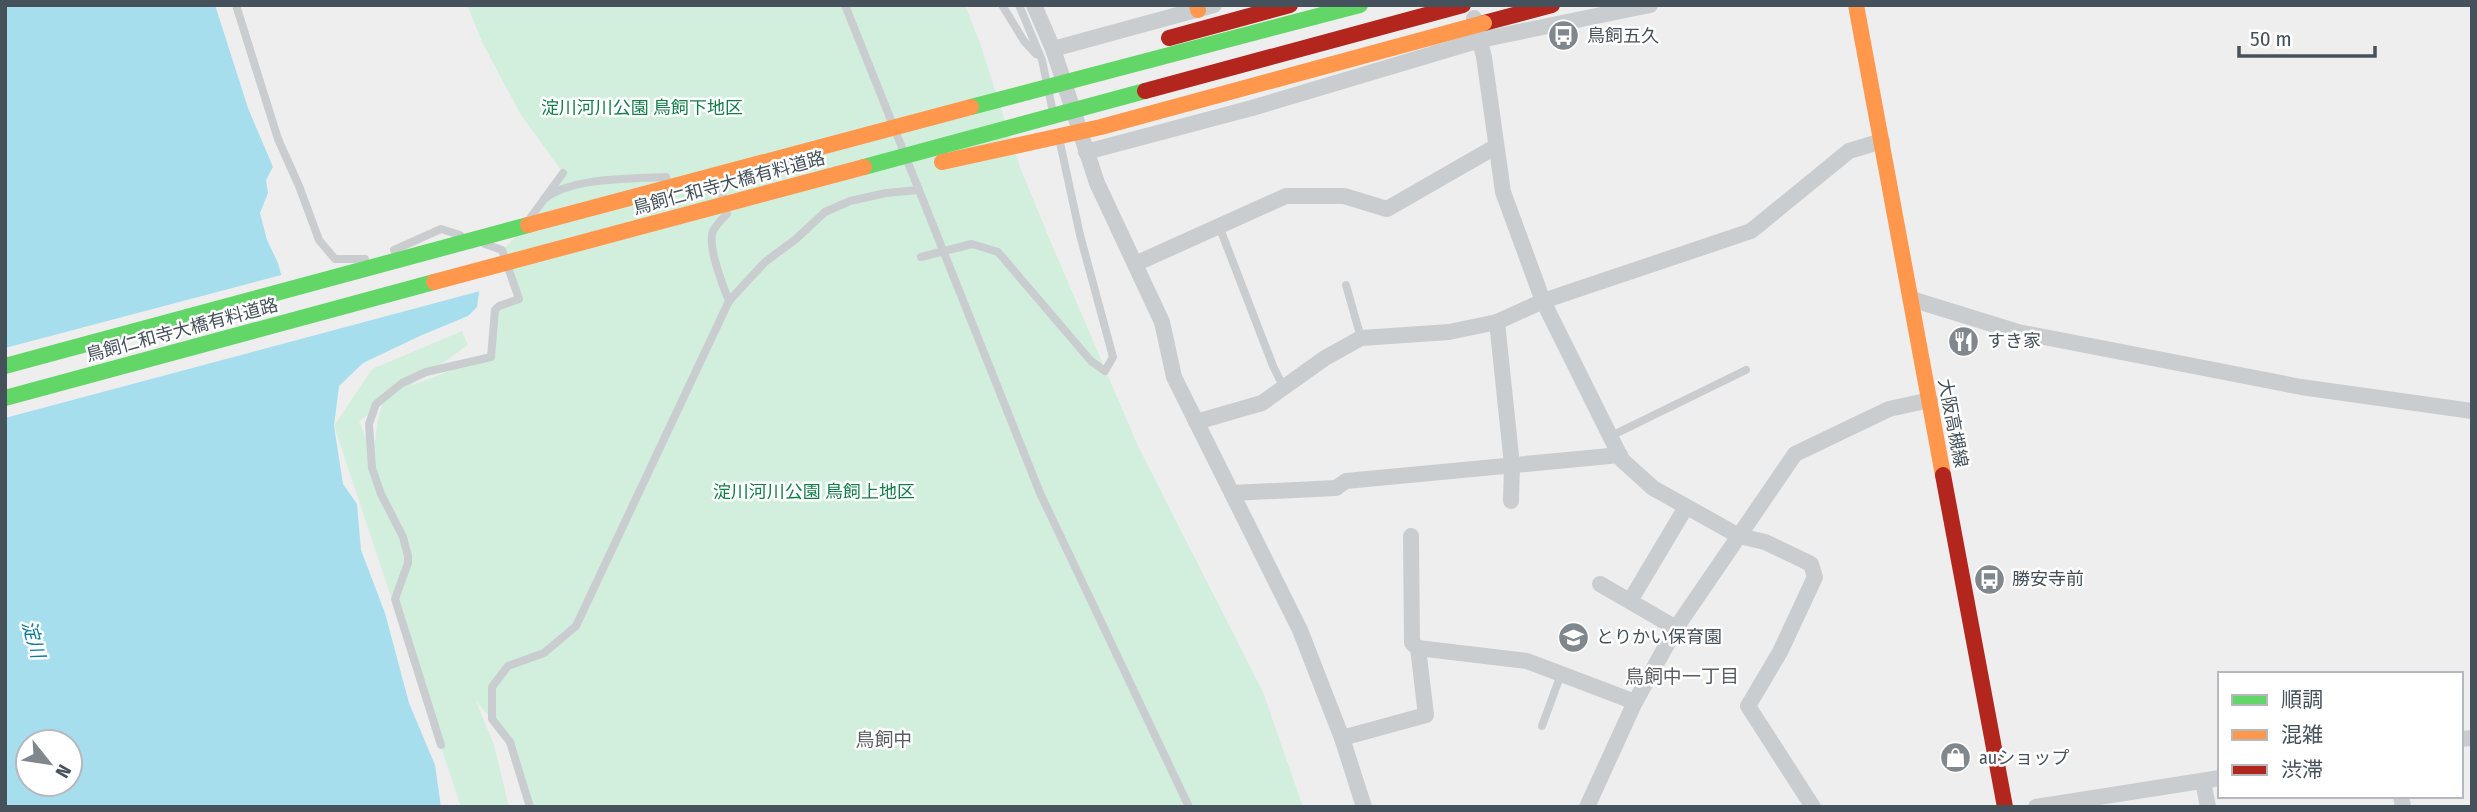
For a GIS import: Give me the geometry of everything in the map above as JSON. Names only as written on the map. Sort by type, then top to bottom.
[{"type":"main road","points":[[1151,43],[1290,5]]},
{"type":"main road","name":"鳥飼仁和寺大橋有料道路","points":[[5,366],[832,143],[1360,5]]},
{"type":"main road","name":"鳥飼仁和寺大橋有料道路","points":[[5,398],[1463,5]]},
{"type":"main road","points":[[840,173],[858,180],[1101,127],[1552,5]]},
{"type":"main road","name":"大阪高槻線","points":[[1856,5],[2005,807]]},
{"type":"main road","points":[[832,143],[849,129],[1073,64]]},
{"type":"street","points":[[1034,5],[1047,55],[1097,183],[1162,322],[1174,377],[1300,630],[1342,738],[1364,807]]},
{"type":"street","points":[[1470,5],[1480,40],[1503,192],[1544,301],[1622,460],[1653,488],[1686,507],[1739,536],[1765,542],[1811,564],[1815,577],[1780,652],[1748,706],[1813,807]]},
{"type":"street","points":[[1086,152],[1239,111],[1480,40],[1650,5]]},
{"type":"street","points":[[1047,55],[1203,7],[1239,111]]},
{"type":"street","points":[[1196,422],[1262,403],[1325,358],[1361,338],[1449,332],[1497,322],[1544,301],[1751,231],[1849,151],[1882,141]]},
{"type":"street","points":[[1135,264],[1286,196],[1343,196],[1387,209],[1496,147]]},
{"type":"street","points":[[1911,299],[2018,332],[2301,387],[2472,411]]},
{"type":"street","points":[[1497,322],[1512,465],[1511,501]]},
{"type":"street","points":[[1587,807],[1635,702],[1675,628],[1795,454],[1889,409],[1930,400]]},
{"type":"street","points":[[1232,493],[1336,488],[1346,481],[1620,456]]},
{"type":"street","points":[[1630,601],[1686,507]]},
{"type":"street","points":[[1411,536],[1412,643],[1418,648],[1527,661],[1635,702]]},
{"type":"street","points":[[1600,584],[1675,628]]},
{"type":"street","points":[[1342,738],[1426,715],[1418,648]]},
{"type":"street","points":[[2036,807],[2218,778]]},
{"type":"street","points":[[2203,781],[2208,807]]},
{"type":"lane","points":[[236,5],[278,139],[319,240],[335,260],[374,258],[441,229],[502,250]]},
{"type":"lane","points":[[845,5],[1040,493],[1189,807]]},
{"type":"lane","points":[[1002,5],[1024,41],[1047,55]]},
{"type":"lane","points":[[921,257],[972,244],[998,252],[1091,361],[1105,370],[1113,357],[1080,235],[1047,55],[1019,5]]},
{"type":"lane","points":[[544,199],[555,190],[574,185],[716,172],[727,214],[712,232],[711,241],[729,301]]},
{"type":"lane","points":[[518,236],[563,173]]},
{"type":"lane","points":[[530,807],[510,741],[492,719],[492,687],[508,666],[544,653],[576,626],[729,301],[765,262],[796,239],[825,212],[850,201],[886,193],[919,190]]},
{"type":"lane","points":[[1219,226],[1273,366],[1284,387]]},
{"type":"lane","points":[[502,250],[510,243]]},
{"type":"lane","points":[[441,745],[397,608],[395,599],[408,556],[403,537],[372,468],[369,424],[376,404],[402,383],[426,372],[491,357],[495,310],[519,299],[502,250]]},
{"type":"lane","points":[[1346,285],[1361,338]]},
{"type":"lane","points":[[1611,436],[1746,370]]},
{"type":"lane","points":[[1542,726],[1561,674]]},
{"type":"green space","name":"淀川河川公園 鳥飼上地区","points":[[467,5],[965,5],[1020,167],[1050,240],[1138,446],[1263,692],[1303,807],[530,807],[510,741],[476,701],[494,745],[509,807],[461,807],[334,426],[372,369],[462,331],[468,345],[410,386],[488,356],[491,307],[517,295],[502,250],[518,235],[563,173],[521,115],[482,42]],"holes":[[[382,405],[373,455],[359,421]]]},
{"type":"water","name":"淀川","points":[[5,5],[215,5],[248,108],[273,167],[266,180],[268,193],[260,213],[289,303],[484,257],[477,307],[468,316],[363,363],[339,386],[334,426],[343,484],[357,504],[361,550],[385,613],[409,703],[435,765],[441,807],[5,807]]},
{"type":"pier","points":[[484,254],[487,258],[484,290],[5,418],[5,348],[285,274],[291,299]]},
{"type":"traffic: slow","points":[[1197,5],[1198,10]]},
{"type":"traffic: slow","points":[[1856,5],[1943,475]]},
{"type":"traffic: slow","points":[[942,162],[1101,127],[1484,23]]},
{"type":"traffic: slow","points":[[528,225],[971,107]]},
{"type":"traffic: slow","points":[[434,282],[864,167]]},
{"type":"traffic: jam","points":[[1169,38],[1290,5]]},
{"type":"traffic: jam","points":[[1145,91],[1463,5]]},
{"type":"traffic: jam","points":[[1484,23],[1552,5]]},
{"type":"traffic: jam","points":[[1943,475],[2005,807]]},
{"type":"traffic: fast","points":[[971,107],[1360,5]]},
{"type":"traffic: fast","points":[[864,167],[1145,91]]},
{"type":"traffic: fast","points":[[5,366],[528,225]]},
{"type":"traffic: fast","points":[[5,398],[434,282]]},
{"type":"place","name":"鳥飼五久","points":[[1564,36]]},
{"type":"place","name":"すき家","points":[[1964,341]]},
{"type":"place","name":"勝安寺前","points":[[1989,579]]},
{"type":"place","name":"とりかい保育園","points":[[1573,637]]},
{"type":"place","name":"auショップ","points":[[1956,758]]},
{"type":"district","name":"鳥飼中一丁目","points":[[1682,676]]},
{"type":"district","name":"鳥飼中","points":[[884,739]]},
{"type":"park label","name":"淀川河川公園 鳥飼下地区","points":[[642,108]]}]
